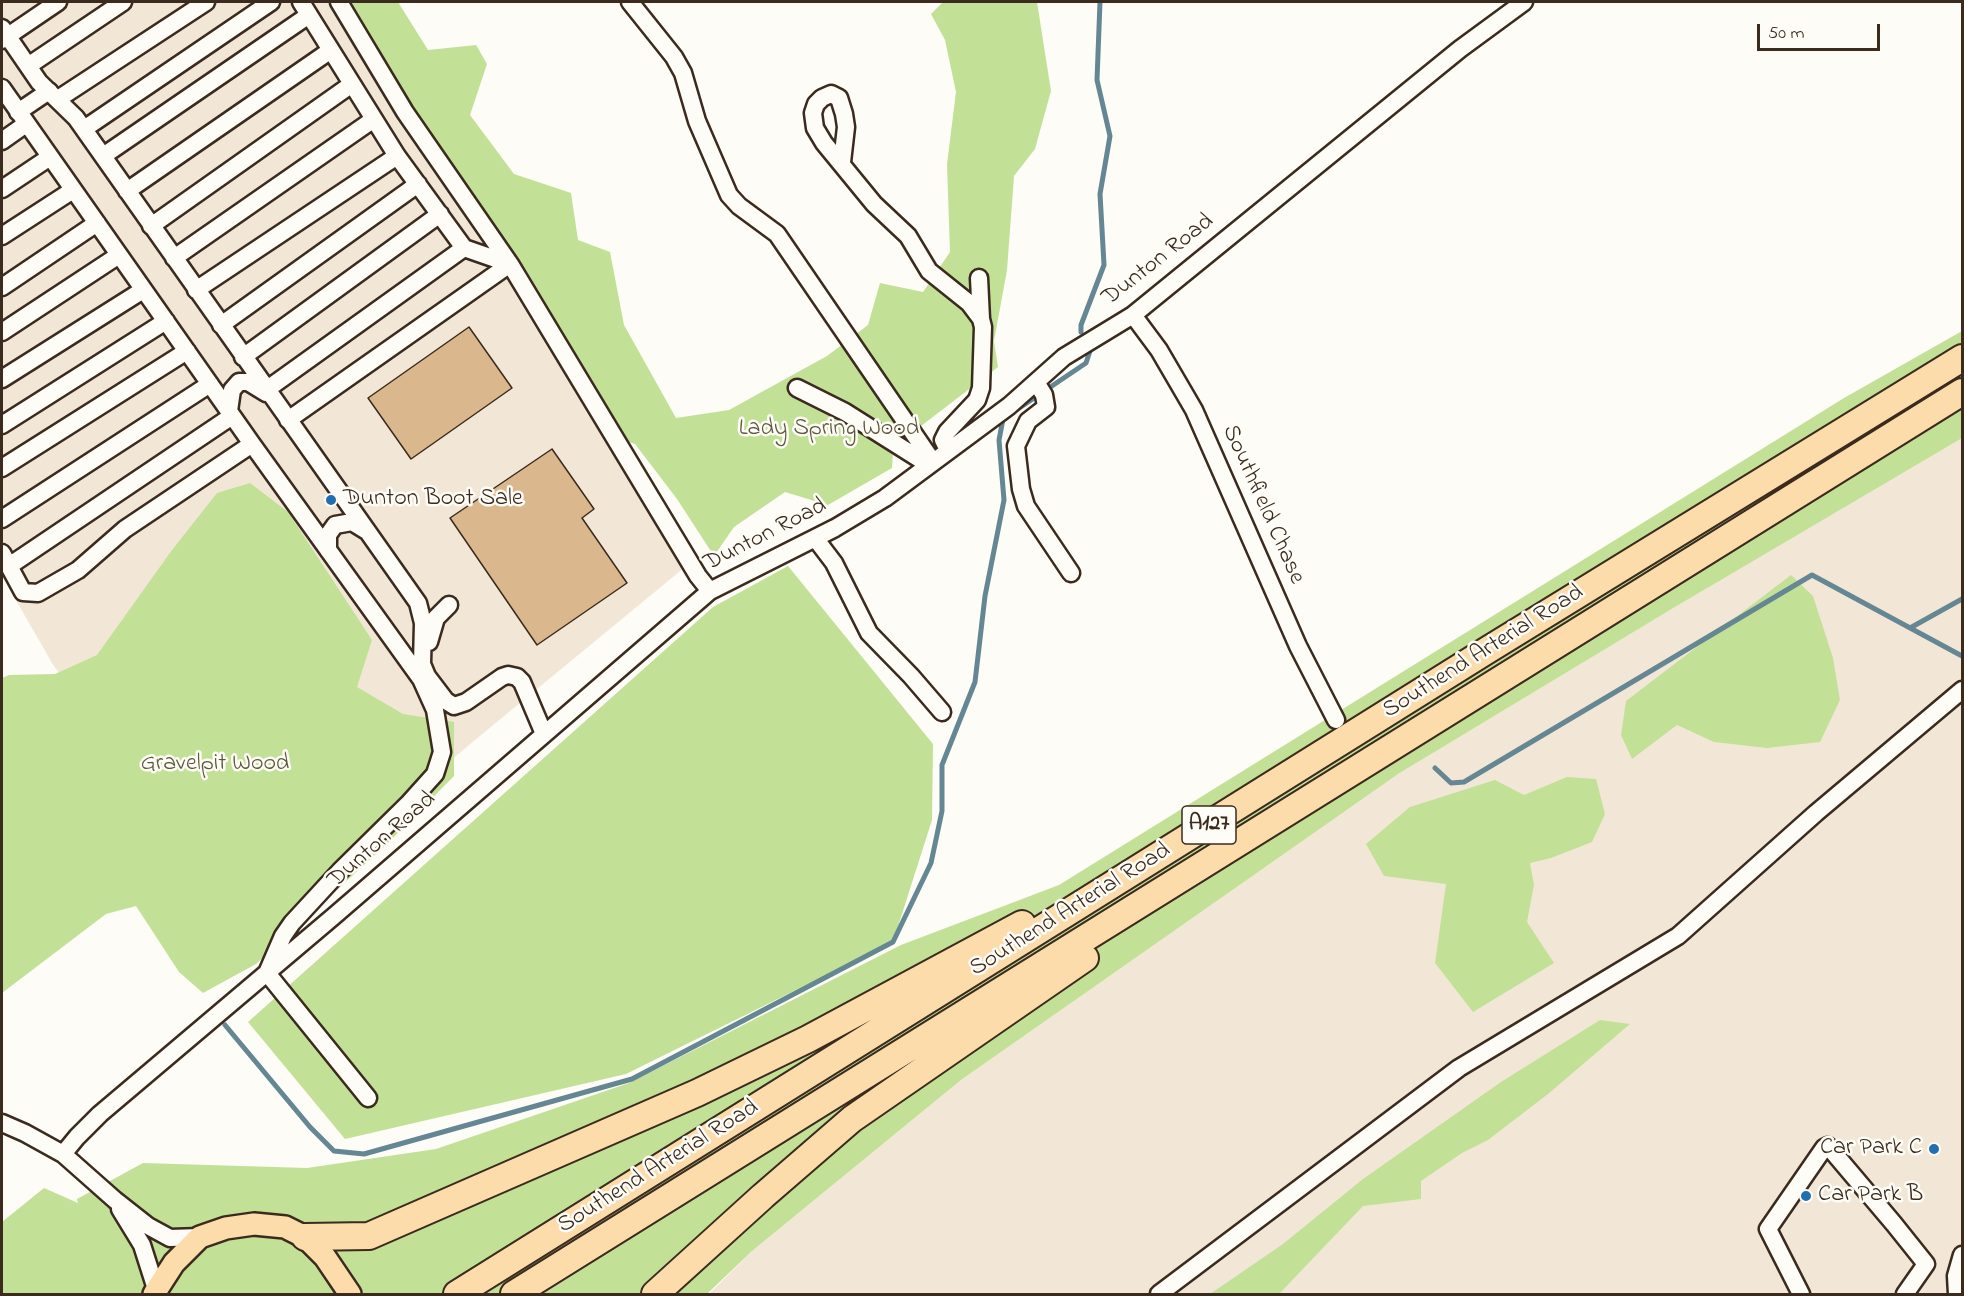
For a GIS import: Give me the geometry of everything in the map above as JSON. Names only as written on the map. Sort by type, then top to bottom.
[{"type":"highway","name":"Southend Arterial Road","points":[[457,1294],[1341,729],[1962,358]]},
{"type":"highway","name":"Southend Arterial Road","points":[[514,1294],[1962,392]]},
{"type":"highway","points":[[305,1237],[369,1236],[698,1093],[808,1039],[1022,924],[1341,729]]},
{"type":"highway","points":[[655,1294],[852,1119],[1090,954],[1280,817]]},
{"type":"main road","points":[[155,1292],[174,1263],[200,1237],[226,1228],[254,1224],[285,1227],[305,1237],[325,1257],[347,1290]]},
{"type":"street","points":[[58,2],[3,34],[39,82],[84,129],[420,609],[423,623],[422,664],[427,676],[446,701],[454,706],[466,702],[502,677],[508,675],[517,677],[522,682],[544,734]]},
{"type":"street","points":[[28,66],[123,2]]},
{"type":"street","points":[[2,141],[22,118],[53,95],[206,2]]},
{"type":"street","points":[[84,129],[271,2]]},
{"type":"street","points":[[339,2],[405,112],[510,264],[692,566],[710,591]]},
{"type":"street","points":[[630,2],[674,57],[683,74],[697,121],[729,195],[777,234],[931,463]]},
{"type":"street","name":"Dunton Road","points":[[63,1154],[100,1114],[710,591],[815,538],[885,498],[1009,406],[1064,357],[1132,315],[1461,49],[1524,2]]},
{"type":"street","points":[[103,156],[305,8],[397,156],[464,248],[510,264]]},
{"type":"street","points":[[127,191],[331,50]]},
{"type":"street","points":[[151,225],[352,84]]},
{"type":"street","points":[[2,91],[425,686],[437,717],[442,752],[435,774],[292,923],[282,936],[267,973],[368,1098]]},
{"type":"street","points":[[174,258],[374,119]]},
{"type":"street","points":[[196,290],[397,156]]},
{"type":"street","points":[[2,189],[50,157]]},
{"type":"street","points":[[842,162],[874,204],[908,236],[929,271],[969,303],[981,319]]},
{"type":"street","points":[[220,325],[418,184]]},
{"type":"street","points":[[2,236],[73,190]]},
{"type":"street","points":[[243,357],[440,214]]},
{"type":"street","points":[[2,286],[97,223]]},
{"type":"street","points":[[268,393],[464,248]]},
{"type":"street","points":[[2,332],[119,255]]},
{"type":"street","points":[[288,420],[510,264]]},
{"type":"street","points":[[948,450],[943,440],[947,432],[977,400],[981,388],[983,327],[979,278]]},
{"type":"street","points":[[2,379],[143,290]]},
{"type":"street","name":"Southfield Chase","points":[[1132,315],[1159,350],[1194,410],[1298,646],[1341,729]]},
{"type":"street","points":[[2,425],[166,321]]},
{"type":"street","points":[[2,468],[187,351]]},
{"type":"street","points":[[231,413],[232,390],[239,382],[248,382],[268,393]]},
{"type":"street","points":[[1036,382],[1044,395],[1046,406],[1028,421],[1017,446],[1021,489],[1026,506],[1071,573]]},
{"type":"street","points":[[2,519],[210,384]]},
{"type":"street","points":[[798,388],[845,412],[931,463]]},
{"type":"street","points":[[231,413],[5,560],[24,592],[38,593],[78,570],[125,529],[252,444]]},
{"type":"street","points":[[328,549],[328,535],[335,525],[352,522],[367,532]]},
{"type":"street","points":[[815,538],[834,563],[869,633],[942,712]]},
{"type":"street","points":[[427,676],[429,638],[433,623],[449,605]]},
{"type":"street","points":[[1159,1294],[1459,1068],[1678,936],[1816,813],[1962,690]]},
{"type":"street","points":[[2,1124],[25,1133],[63,1154],[148,1226],[170,1238],[200,1237]]},
{"type":"street","points":[[1801,1294],[1768,1229],[1826,1147],[1829,1147],[1926,1264],[1905,1294]]},
{"type":"street","points":[[115,1200],[142,1245],[155,1292]]},
{"type":"street","points":[[1957,1294],[1956,1276],[1962,1255]]},
{"type":"shaded area","name":"Dunton Boot Sale","points":[[2,2],[362,2],[696,558],[469,745],[241,939],[52,663],[2,576]]},
{"type":"shaded area","points":[[1962,434],[1962,1294],[709,1294],[752,1251],[961,1080],[1391,778]]},
{"type":"green space","name":"Lady Spring Wood","points":[[345,2],[398,2],[428,50],[476,45],[487,64],[470,115],[514,174],[571,193],[578,240],[610,252],[624,325],[676,418],[729,410],[827,356],[868,325],[880,283],[923,292],[950,252],[947,164],[956,92],[945,40],[931,14],[943,2],[1037,2],[1051,91],[1035,149],[1014,176],[1007,270],[994,341],[998,367],[921,426],[893,451],[892,468],[828,505],[785,492],[734,527],[714,556],[677,499],[635,444],[626,441],[516,258],[502,251]]},
{"type":"green space","points":[[1962,331],[1962,438],[1398,774],[961,1080],[752,1251],[707,1294],[2,1294],[2,1222],[44,1188],[78,1203],[77,1199],[143,1163],[307,1168],[436,1149],[629,1083],[901,945],[1059,885],[1844,398]]},
{"type":"green space","name":"Gravelpit Wood","points":[[250,483],[288,512],[372,640],[357,687],[403,714],[454,722],[454,776],[388,843],[256,964],[203,993],[179,972],[136,906],[106,914],[2,993],[2,678],[9,675],[55,674],[97,655],[172,550],[217,493]]},
{"type":"green space","points":[[788,566],[933,744],[932,820],[893,942],[626,1074],[345,1139],[248,1022],[713,607]]},
{"type":"green space","points":[[1791,575],[1813,596],[1833,658],[1840,700],[1820,742],[1767,748],[1714,742],[1677,725],[1632,759],[1621,735],[1626,701]]},
{"type":"green space","points":[[1567,777],[1596,779],[1605,814],[1592,842],[1551,858],[1530,863],[1534,885],[1527,922],[1554,963],[1473,1012],[1435,963],[1446,884],[1384,876],[1366,844],[1410,807],[1495,780],[1524,795]]},
{"type":"green space","points":[[1600,1020],[1630,1024],[1548,1094],[1488,1140],[1462,1153],[1421,1181],[1421,1199],[1363,1206],[1279,1294],[1210,1294],[1283,1244],[1363,1179],[1501,1082]]},
{"type":"building","points":[[469,327],[512,388],[411,459],[368,398]]},
{"type":"building","points":[[552,449],[594,509],[582,518],[627,583],[537,645],[450,518]]},
{"type":"waterway","points":[[1081,332],[1081,325],[1104,265],[1100,194],[1110,136],[1097,80],[1100,2]]},
{"type":"waterway","points":[[225,1025],[310,1127],[334,1151],[364,1154],[632,1079],[893,942],[931,863],[942,811],[942,765],[975,682],[985,596],[1004,500],[999,440],[1003,419],[1086,363],[1091,348]]},
{"type":"waterway","points":[[1435,768],[1451,783],[1464,782],[1812,575],[1962,656]]},
{"type":"waterway","points":[[1910,628],[1962,599]]},
{"type":"place","name":"Dunton Boot Sale","points":[[331,500]]},
{"type":"place","name":"Car Park C","points":[[1934,1149]]},
{"type":"place","name":"Car Park B","points":[[1806,1196]]}]
